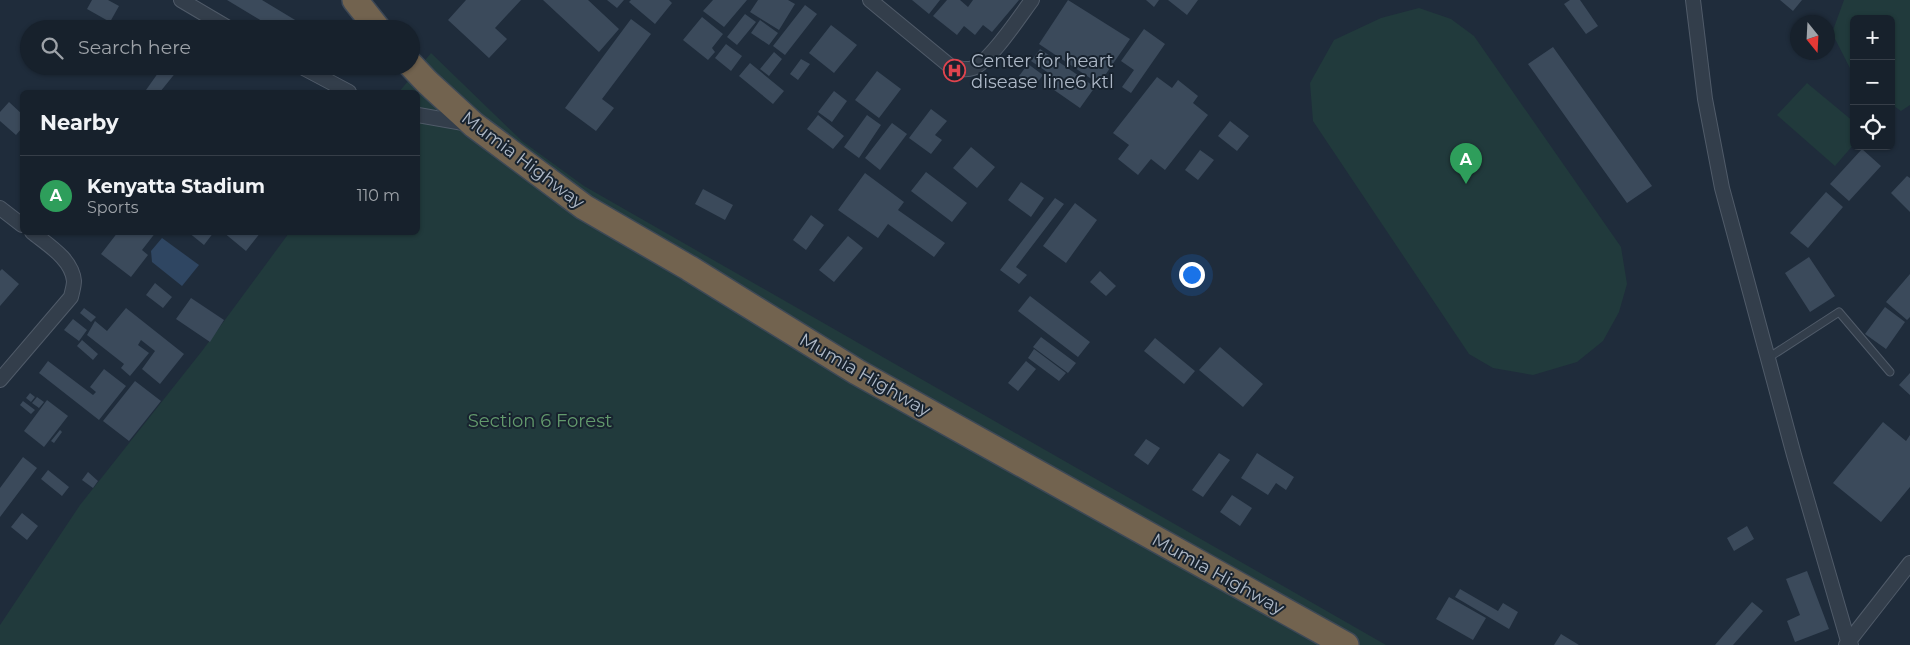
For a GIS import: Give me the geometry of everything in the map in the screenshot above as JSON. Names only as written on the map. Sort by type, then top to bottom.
[{"type":"highway","points":[[354,0],[371,20]]},
{"type":"highway","name":"Mumia Highway","points":[[420,75],[474,126],[584,207],[689,268],[857,372],[1346,645]]},
{"type":"street","points":[[181,0],[215,20]]},
{"type":"street","points":[[870,0],[950,66],[962,69],[973,68],[985,60],[1032,0]]},
{"type":"street","points":[[1693,0],[1705,99],[1722,188],[1848,644]]},
{"type":"street","points":[[317,75],[345,90]]},
{"type":"street","points":[[420,115],[474,126]]},
{"type":"street","points":[[0,208],[20,223]]},
{"type":"street","points":[[0,380],[71,297],[74,281],[69,267],[59,253],[36,235]]},
{"type":"street","points":[[1848,644],[1910,562]]},
{"type":"lane","points":[[1768,358],[1839,312],[1890,372]]},
{"type":"green space","points":[[1844,0],[1910,0],[1910,105],[1901,111],[1895,107],[1895,15],[1850,15],[1850,68],[1835,39],[1835,25]]},
{"type":"green space","points":[[1419,8],[1451,19],[1474,36],[1621,247],[1627,284],[1619,312],[1603,341],[1577,362],[1533,375],[1493,368],[1469,354],[1313,121],[1310,83],[1334,40],[1381,18]]},
{"type":"green space","name":"Section 6 Forest","points":[[431,53],[522,141],[584,186],[1386,645],[0,645],[0,625],[80,505],[202,351],[288,235],[420,235],[420,90],[401,90],[413,75],[420,75],[420,66]]},
{"type":"green space","points":[[1807,83],[1850,119],[1850,149],[1835,166],[1777,115]]},
{"type":"water","points":[[162,238],[199,265],[182,286],[152,262],[151,251]]},
{"type":"building","points":[[92,0],[108,0],[119,6],[111,20],[106,20],[87,9]]},
{"type":"building","points":[[227,0],[262,0],[295,20],[260,20]]},
{"type":"building","points":[[466,0],[521,0],[495,28],[507,39],[489,58],[448,20]]},
{"type":"building","points":[[543,0],[588,0],[619,29],[599,52]]},
{"type":"building","points":[[607,0],[624,0],[617,8]]},
{"type":"building","points":[[631,0],[669,0],[672,3],[655,24],[629,2]]},
{"type":"building","points":[[713,0],[747,0],[724,27],[703,11]]},
{"type":"building","points":[[758,0],[788,0],[795,4],[779,30],[750,12]]},
{"type":"building","points":[[912,0],[940,0],[929,14]]},
{"type":"building","points":[[947,0],[960,0],[968,7],[973,0],[1019,0],[992,32],[983,25],[975,35],[964,26],[957,35],[933,16]]},
{"type":"building","points":[[1068,0],[1130,39],[1099,84],[1039,44]]},
{"type":"building","points":[[1146,0],[1159,0],[1154,7]]},
{"type":"building","points":[[1168,0],[1198,0],[1187,15]]},
{"type":"building","points":[[1570,0],[1580,0],[1598,26],[1586,34],[1564,4]]},
{"type":"building","points":[[1780,0],[1802,0],[1793,11]]},
{"type":"building","points":[[805,5],[817,14],[785,55],[773,46]]},
{"type":"building","points":[[745,14],[756,22],[737,45],[727,37]]},
{"type":"building","points":[[702,17],[723,34],[712,48],[715,52],[708,60],[683,40]]},
{"type":"building","points":[[631,19],[651,34],[602,99],[614,108],[596,131],[565,108]]},
{"type":"building","points":[[760,20],[778,33],[769,45],[751,33]]},
{"type":"building","points":[[831,25],[857,45],[834,73],[809,53]]},
{"type":"building","points":[[1144,29],[1165,44],[1131,93],[1122,87],[1134,70],[1121,61]]},
{"type":"building","points":[[726,44],[742,56],[731,71],[715,58]]},
{"type":"building","points":[[1553,47],[1652,186],[1627,203],[1528,64]]},
{"type":"building","points":[[1040,49],[1095,87],[1080,108],[1044,83],[1050,74],[1031,61]]},
{"type":"building","points":[[774,52],[782,59],[769,76],[760,69]]},
{"type":"building","points":[[801,59],[810,64],[798,80],[790,74]]},
{"type":"building","points":[[750,63],[784,91],[773,104],[739,76]]},
{"type":"building","points":[[1028,64],[1043,75],[1034,87],[1019,76]]},
{"type":"building","points":[[877,71],[901,89],[879,118],[855,100]]},
{"type":"building","points":[[157,75],[174,75],[162,90],[146,90]]},
{"type":"building","points":[[1157,77],[1172,88],[1178,80],[1198,96],[1193,103],[1208,115],[1165,170],[1151,159],[1138,175],[1118,159],[1129,145],[1113,133]]},
{"type":"building","points":[[834,91],[847,101],[832,122],[818,112]]},
{"type":"building","points":[[9,102],[20,112],[20,130],[16,135],[0,121],[0,112]]},
{"type":"building","points":[[931,109],[947,121],[935,135],[942,140],[931,154],[909,138]]},
{"type":"building","points":[[818,115],[844,136],[833,149],[807,129]]},
{"type":"building","points":[[867,115],[881,125],[859,158],[844,147]]},
{"type":"building","points":[[1230,121],[1249,136],[1237,151],[1218,136]]},
{"type":"building","points":[[892,123],[907,134],[880,170],[865,158]]},
{"type":"building","points":[[971,147],[995,167],[977,188],[953,168]]},
{"type":"building","points":[[1200,150],[1214,160],[1198,180],[1185,170]]},
{"type":"building","points":[[1861,150],[1881,166],[1849,201],[1830,184]]},
{"type":"building","points":[[926,172],[967,203],[952,222],[911,191]]},
{"type":"building","points":[[865,173],[904,202],[898,210],[945,243],[934,257],[888,224],[878,238],[838,210]]},
{"type":"building","points":[[1907,176],[1910,178],[1910,212],[1891,193]]},
{"type":"building","points":[[1021,182],[1044,198],[1031,217],[1008,200]]},
{"type":"building","points":[[703,189],[733,205],[725,220],[695,204]]},
{"type":"building","points":[[1826,192],[1843,207],[1808,248],[1790,233]]},
{"type":"building","points":[[1055,198],[1064,204],[1016,267],[1027,275],[1019,284],[1000,270]]},
{"type":"building","points":[[1075,203],[1097,220],[1066,263],[1043,246]]},
{"type":"building","points":[[811,215],[824,225],[806,250],[793,240]]},
{"type":"building","points":[[116,235],[154,235],[142,250],[148,255],[131,277],[101,254]]},
{"type":"building","points":[[192,235],[212,235],[204,245]]},
{"type":"building","points":[[227,235],[259,235],[246,251]]},
{"type":"building","points":[[848,236],[863,248],[834,282],[819,270]]},
{"type":"building","points":[[1809,257],[1835,296],[1810,312],[1785,273]]},
{"type":"building","points":[[2,269],[19,284],[0,306],[0,271]]},
{"type":"building","points":[[1100,271],[1116,286],[1106,296],[1090,282]]},
{"type":"building","points":[[1910,274],[1910,317],[1907,320],[1886,302]]},
{"type":"building","points":[[155,283],[172,297],[163,308],[146,295]]},
{"type":"building","points":[[1030,296],[1090,342],[1078,357],[1018,311]]},
{"type":"building","points":[[191,298],[224,320],[210,342],[176,319]]},
{"type":"building","points":[[1885,307],[1905,322],[1886,349],[1865,334]]},
{"type":"building","points":[[84,308],[96,317],[91,322],[80,313]]},
{"type":"building","points":[[126,308],[184,354],[160,384],[142,369],[155,351],[141,340],[138,345],[149,353],[130,376],[121,368],[124,364],[87,335],[95,321],[107,331]]},
{"type":"building","points":[[73,319],[87,330],[79,341],[64,330]]},
{"type":"building","points":[[1041,337],[1076,363],[1068,373],[1033,347]]},
{"type":"building","points":[[1155,338],[1195,371],[1184,384],[1144,351]]},
{"type":"building","points":[[82,340],[98,354],[93,360],[77,346]]},
{"type":"building","points":[[1220,347],[1263,384],[1243,407],[1199,370]]},
{"type":"building","points":[[1034,349],[1066,373],[1059,381],[1028,358]]},
{"type":"building","points":[[48,361],[93,395],[96,392],[90,387],[104,369],[126,386],[99,420],[39,373]]},
{"type":"building","points":[[1026,361],[1036,369],[1018,391],[1008,383]]},
{"type":"building","points":[[1910,373],[1910,395],[1899,385]]},
{"type":"building","points":[[135,381],[161,401],[129,441],[103,421]]},
{"type":"building","points":[[30,393],[35,397],[31,402],[26,398]]},
{"type":"building","points":[[37,397],[44,402],[39,408],[32,403]]},
{"type":"building","points":[[47,400],[68,416],[44,447],[24,431]]},
{"type":"building","points":[[23,401],[35,410],[31,414],[20,405]]},
{"type":"building","points":[[1883,422],[1906,441],[1910,435],[1910,487],[1881,522],[1833,483]]},
{"type":"building","points":[[60,430],[62,432],[54,443],[51,441]]},
{"type":"building","points":[[1146,439],[1160,448],[1148,465],[1134,455]]},
{"type":"building","points":[[1219,453],[1230,460],[1203,497],[1192,490]]},
{"type":"building","points":[[1257,453],[1294,477],[1286,490],[1276,483],[1268,495],[1241,478]]},
{"type":"building","points":[[23,457],[37,468],[0,517],[0,488]]},
{"type":"building","points":[[48,470],[69,487],[62,496],[41,479]]},
{"type":"building","points":[[88,472],[98,481],[93,488],[82,480]]},
{"type":"building","points":[[1232,495],[1252,508],[1240,526],[1220,512]]},
{"type":"building","points":[[22,513],[38,526],[27,540],[11,527]]},
{"type":"building","points":[[1747,526],[1754,539],[1734,551],[1727,538]]},
{"type":"building","points":[[1807,571],[1829,629],[1795,642],[1787,621],[1800,615],[1786,579]]},
{"type":"building","points":[[1460,589],[1498,611],[1503,603],[1518,612],[1509,629],[1455,597]]},
{"type":"building","points":[[1449,597],[1486,618],[1473,640],[1436,619]]},
{"type":"building","points":[[1752,602],[1763,611],[1733,645],[1715,645]]},
{"type":"building","points":[[1561,634],[1579,645],[1554,645]]},
{"type":"place","name":"Center for heart disease line6 ktl","points":[[955,71]]},
{"type":"place","name":"Kenyatta Stadium","points":[[1466,184]]}]
